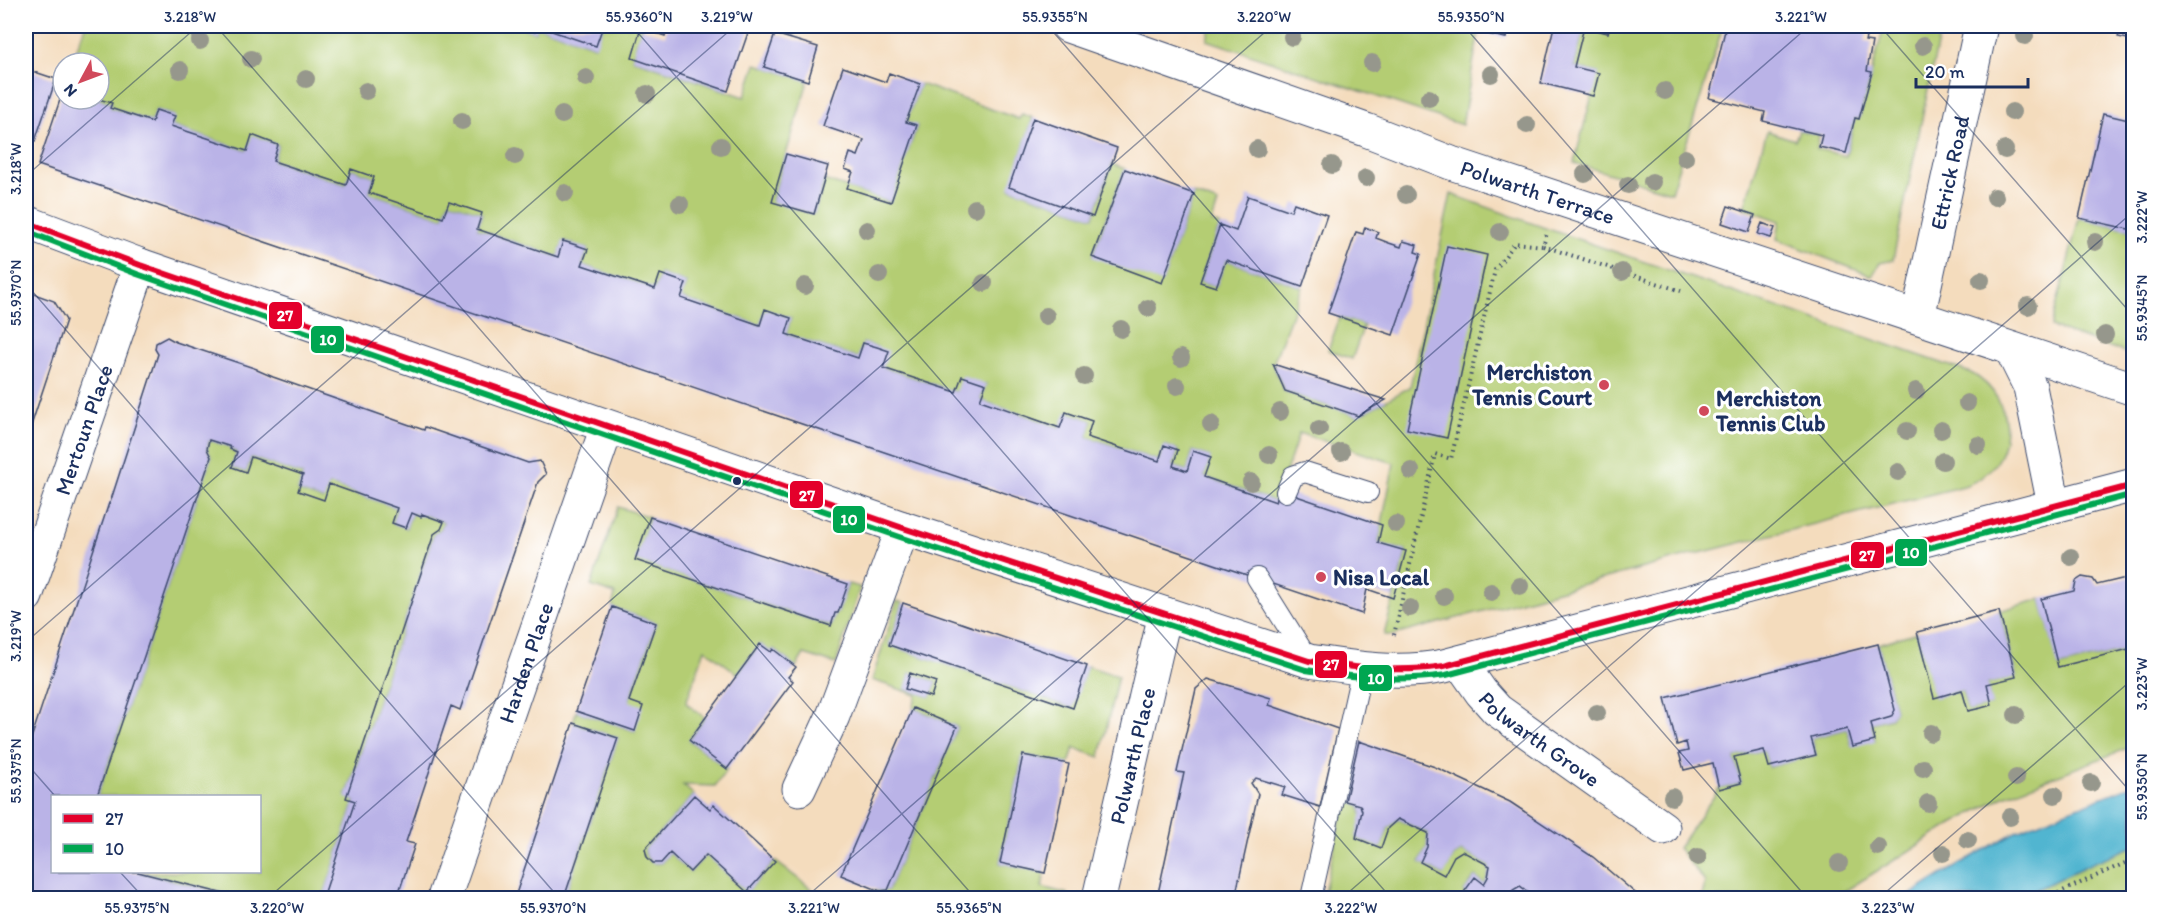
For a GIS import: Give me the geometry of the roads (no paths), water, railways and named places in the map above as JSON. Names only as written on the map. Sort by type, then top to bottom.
[{"type":"street","name":"Polwarth Terrace","points":[[1068,26],[1122,35],[1451,163],[2133,389]]},
{"type":"street","name":"Ettrick Road","points":[[1918,317],[1981,26]]},
{"type":"street","points":[[26,222],[140,265],[607,427],[903,528],[1309,661],[1362,669],[1408,671],[1460,662]]},
{"type":"street","name":"Mertoun Place","points":[[26,596],[140,265]]},
{"type":"street","points":[[2012,349],[2030,387],[2054,506],[2133,486]]},
{"type":"street","name":"Harden Place","points":[[444,898],[607,427]]},
{"type":"street","name":"Polwarth Grove","points":[[1662,828],[1497,710],[1460,662],[2054,506]]},
{"type":"street","points":[[799,789],[833,716],[903,528]]},
{"type":"street","name":"Polwarth Place","points":[[1098,898],[1165,614]]},
{"type":"lane","points":[[1286,492],[1293,476],[1305,472],[1368,492]]},
{"type":"lane","points":[[1257,578],[1309,661]]},
{"type":"lane","points":[[1311,898],[1362,669]]},
{"type":"water","points":[[2133,785],[2133,846],[2018,898],[1905,898],[2017,831]]},
{"type":"place","name":"Merchiston Tennis Court","points":[[1604,385]]},
{"type":"place","name":"Merchiston Tennis Club","points":[[1704,411]]},
{"type":"place","name":"Nisa Local","points":[[1321,577]]}]
